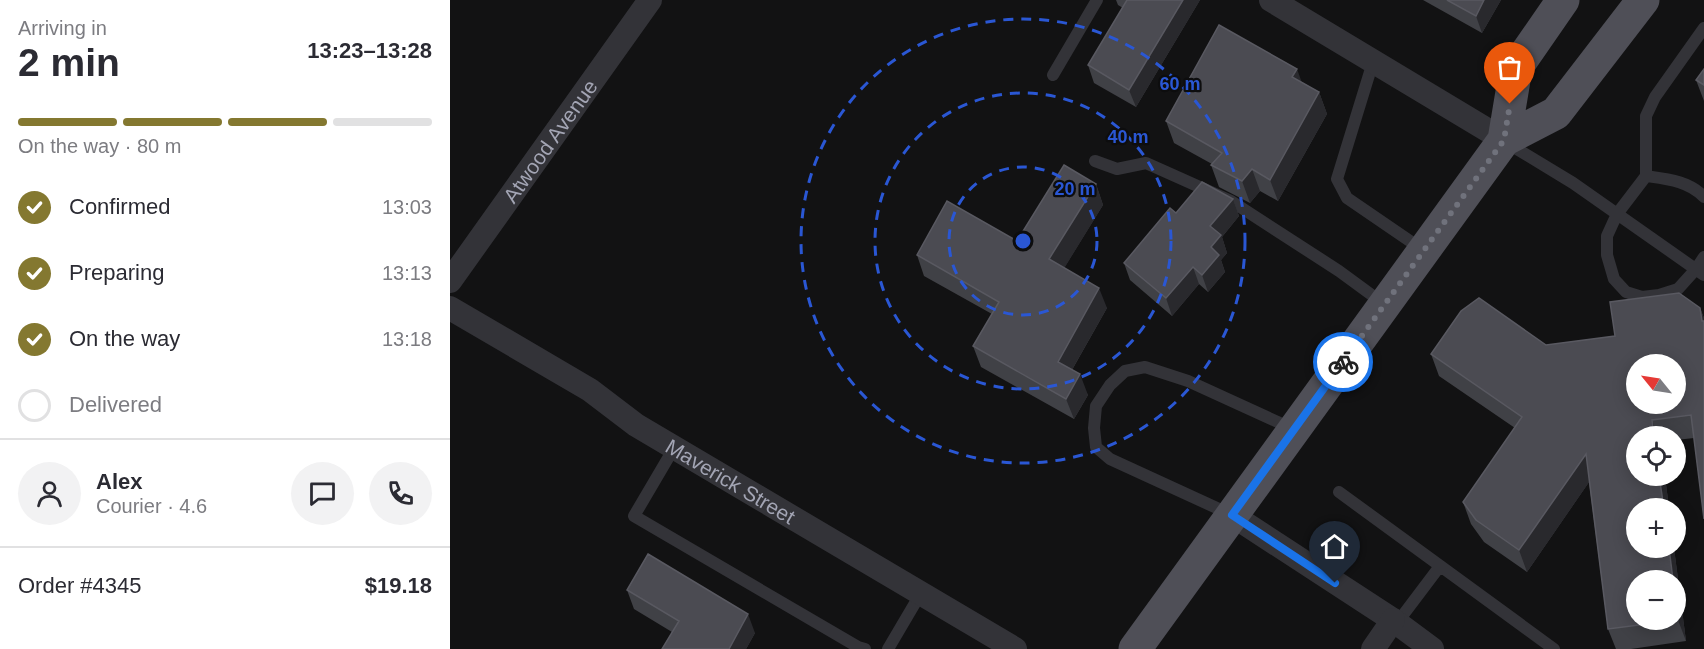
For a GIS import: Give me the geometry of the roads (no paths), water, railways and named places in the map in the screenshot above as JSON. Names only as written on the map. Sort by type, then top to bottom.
[{"type":"main road","points":[[1504,140],[1516,68],[1563,0]]},
{"type":"main road","points":[[1135,649],[1504,140],[1556,113],[1643,0]]},
{"type":"street","name":"Atwood Avenue","points":[[450,280],[650,0]]},
{"type":"street","points":[[1271,0],[1504,140]]},
{"type":"street","name":"Maverick Street","points":[[450,308],[590,390],[636,425],[674,448],[1015,649]]},
{"type":"street","points":[[1232,515],[1395,622],[1432,649]]},
{"type":"street","points":[[1373,649],[1395,622]]},
{"type":"lane","points":[[1053,75],[1096,0]]},
{"type":"lane","points":[[1704,28],[1655,98],[1646,116],[1646,176],[1617,214],[1606,236],[1607,255],[1614,279],[1626,291],[1642,297],[1659,296],[1678,289],[1700,272],[1704,257]]},
{"type":"lane","points":[[1373,62],[1337,179],[1347,198],[1424,250]]},
{"type":"lane","points":[[1504,140],[1573,183],[1700,272]]},
{"type":"lane","points":[[1095,161],[1117,169],[1146,163],[1231,201],[1339,271],[1385,304]]},
{"type":"lane","points":[[1646,176],[1675,180],[1697,189],[1704,196]]},
{"type":"lane","points":[[1232,515],[1110,459],[1096,447],[1094,428],[1096,406],[1110,385],[1125,371],[1145,367],[1188,381],[1294,430]]},
{"type":"lane","points":[[674,448],[634,516],[865,649]]},
{"type":"lane","points":[[1339,492],[1554,649]]},
{"type":"lane","points":[[1395,622],[1440,566]]},
{"type":"lane","points":[[888,649],[921,593]]}]
